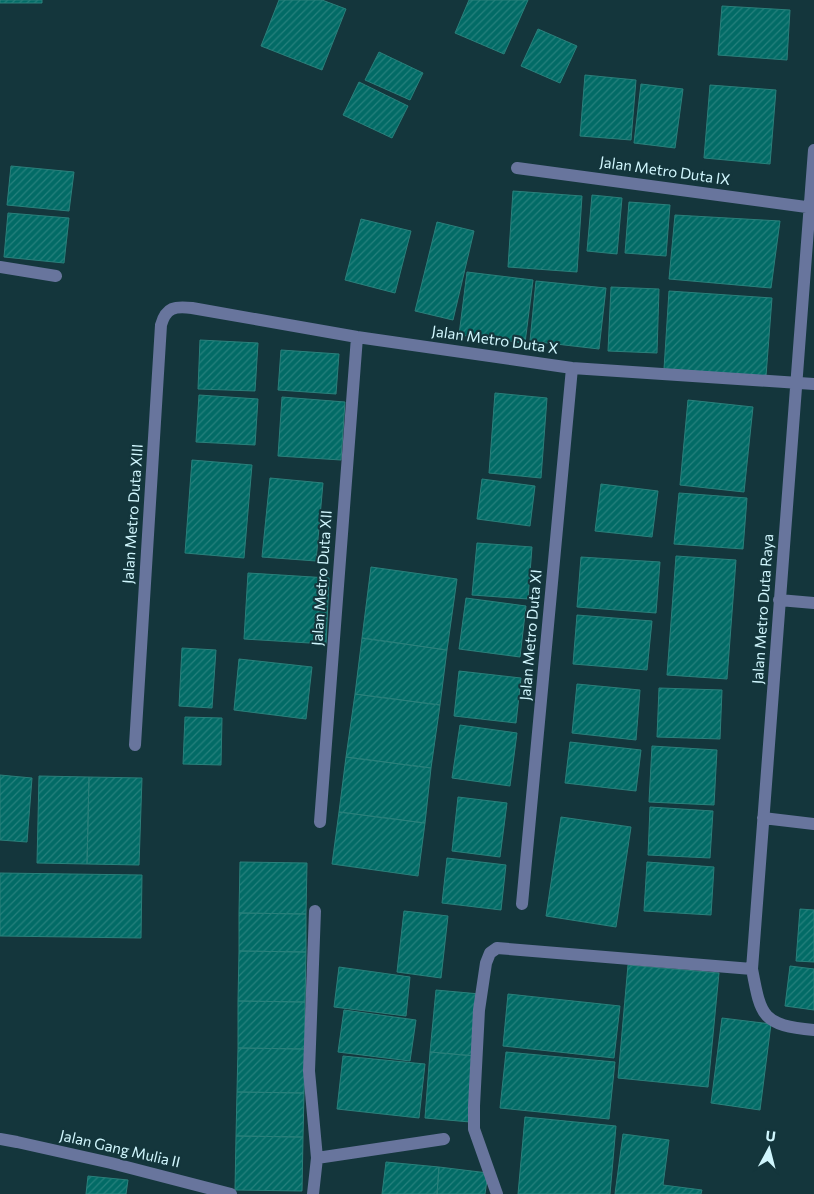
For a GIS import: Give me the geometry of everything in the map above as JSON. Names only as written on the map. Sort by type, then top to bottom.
[{"type":"street","name":"Jalan Metro Duta Raya","points":[[814,150],[752,968],[760,1005],[766,1015],[783,1026],[814,1030]]},
{"type":"street","name":"Jalan Metro Duta IX","points":[[517,168],[811,208]]},
{"type":"street","points":[[0,267],[56,276]]},
{"type":"street","name":"Jalan Metro Duta XIII","points":[[135,745],[161,325],[164,317],[170,310],[178,306],[192,308]]},
{"type":"street","name":"Jalan Metro Duta X","points":[[192,308],[357,337],[572,368],[814,384]]},
{"type":"street","name":"Jalan Metro Duta XII","points":[[320,822],[357,337]]},
{"type":"street","name":"Jalan Metro Duta XI","points":[[522,904],[572,368]]},
{"type":"street","points":[[779,600],[814,603]]},
{"type":"street","points":[[763,818],[814,824]]},
{"type":"street","points":[[313,1194],[316,1158],[310,1071],[315,911]]},
{"type":"street","points":[[497,1194],[474,1129],[479,1010],[486,962],[490,953],[497,948],[752,968]]},
{"type":"street","points":[[316,1158],[444,1139]]},
{"type":"street","name":"Jalan Gang Mulia II","points":[[0,1140],[111,1163],[231,1194]]},
{"type":"building","points":[[0,0],[42,0],[42,3],[0,3]]},
{"type":"building","points":[[279,0],[322,0],[346,9],[322,70],[261,46]]},
{"type":"building","points":[[469,0],[528,0],[504,54],[455,33]]},
{"type":"building","points":[[722,6],[790,10],[787,60],[718,55]]},
{"type":"building","points":[[538,29],[577,46],[560,83],[521,66]]},
{"type":"building","points":[[379,52],[423,73],[410,100],[365,80]]},
{"type":"building","points":[[585,75],[636,80],[631,140],[580,136]]},
{"type":"building","points":[[359,82],[408,106],[392,138],[343,115]]},
{"type":"building","points":[[641,84],[683,89],[675,148],[634,143]]},
{"type":"building","points":[[710,85],[776,90],[770,164],[704,158]]},
{"type":"building","points":[[11,166],[74,172],[69,211],[7,205]]},
{"type":"building","points":[[513,191],[582,196],[577,272],[508,267]]},
{"type":"building","points":[[592,195],[622,198],[617,254],[587,251]]},
{"type":"building","points":[[629,202],[670,205],[666,256],[625,253]]},
{"type":"building","points":[[8,213],[69,218],[64,263],[4,257]]},
{"type":"building","points":[[675,215],[780,221],[771,288],[669,279]]},
{"type":"building","points":[[361,219],[411,231],[395,293],[345,280]]},
{"type":"building","points":[[437,222],[474,231],[453,320],[415,311]]},
{"type":"building","points":[[467,272],[533,280],[525,343],[459,335]]},
{"type":"building","points":[[536,281],[606,288],[599,349],[530,341]]},
{"type":"building","points":[[611,287],[659,289],[657,353],[608,351]]},
{"type":"building","points":[[669,291],[772,298],[766,376],[664,369]]},
{"type":"building","points":[[200,340],[258,343],[255,391],[198,389]]},
{"type":"building","points":[[281,350],[339,354],[336,394],[278,390]]},
{"type":"building","points":[[495,393],[547,398],[541,478],[489,473]]},
{"type":"building","points":[[199,395],[258,399],[255,445],[196,442]]},
{"type":"building","points":[[282,397],[345,402],[341,460],[278,456]]},
{"type":"building","points":[[688,400],[753,407],[744,492],[680,485]]},
{"type":"building","points":[[192,460],[252,465],[244,558],[185,553]]},
{"type":"building","points":[[270,478],[323,483],[316,561],[262,557]]},
{"type":"building","points":[[482,479],[535,486],[530,526],[477,519]]},
{"type":"building","points":[[601,484],[658,491],[652,537],[595,531]]},
{"type":"building","points":[[679,493],[747,498],[743,549],[674,544]]},
{"type":"building","points":[[477,543],[532,547],[528,599],[472,595]]},
{"type":"building","points":[[676,556],[736,560],[727,679],[667,675]]},
{"type":"building","points":[[581,557],[660,562],[656,613],[577,607]]},
{"type":"building","points":[[371,567],[457,579],[447,650],[362,638]]},
{"type":"building","points":[[248,573],[329,578],[326,644],[244,639]]},
{"type":"building","points":[[466,598],[526,606],[520,657],[459,649]]},
{"type":"building","points":[[577,615],[652,621],[647,670],[573,664]]},
{"type":"building","points":[[362,638],[447,650],[440,705],[355,694]]},
{"type":"building","points":[[182,648],[216,650],[212,708],[179,706]]},
{"type":"building","points":[[239,659],[312,667],[306,719],[234,710]]},
{"type":"building","points":[[459,671],[521,678],[516,723],[454,716]]},
{"type":"building","points":[[577,684],[640,690],[636,740],[572,733]]},
{"type":"building","points":[[659,688],[722,690],[720,739],[657,737]]},
{"type":"building","points":[[355,694],[440,705],[431,768],[346,757]]},
{"type":"building","points":[[185,717],[222,718],[221,765],[183,764]]},
{"type":"building","points":[[460,725],[517,733],[510,786],[452,778]]},
{"type":"building","points":[[570,742],[641,750],[636,791],[565,783]]},
{"type":"building","points":[[652,746],[717,750],[714,805],[649,802]]},
{"type":"building","points":[[346,757],[431,768],[425,823],[339,812]]},
{"type":"building","points":[[0,775],[32,778],[27,842],[0,840]]},
{"type":"building","points":[[39,776],[89,777],[87,864],[37,863]]},
{"type":"building","points":[[89,777],[142,778],[139,865],[87,864]]},
{"type":"building","points":[[458,797],[507,803],[500,857],[452,851]]},
{"type":"building","points":[[650,807],[713,811],[710,858],[648,855]]},
{"type":"building","points":[[339,812],[425,823],[418,876],[332,864]]},
{"type":"building","points":[[561,817],[631,827],[616,927],[546,916]]},
{"type":"building","points":[[447,858],[506,865],[501,910],[442,903]]},
{"type":"building","points":[[240,862],[307,863],[306,914],[239,913]]},
{"type":"building","points":[[647,862],[714,867],[711,915],[644,911]]},
{"type":"building","points":[[0,873],[142,875],[141,938],[0,936]]},
{"type":"building","points":[[800,909],[814,910],[814,962],[796,961]]},
{"type":"building","points":[[404,911],[448,916],[441,978],[397,972]]},
{"type":"building","points":[[239,913],[306,914],[306,952],[239,951]]},
{"type":"building","points":[[239,951],[306,952],[305,1002],[238,1001]]},
{"type":"building","points":[[628,965],[719,973],[708,1087],[618,1078]]},
{"type":"building","points":[[790,966],[814,969],[814,1010],[785,1006]]},
{"type":"building","points":[[339,967],[410,977],[406,1016],[334,1007]]},
{"type":"building","points":[[436,990],[480,994],[475,1056],[430,1052]]},
{"type":"building","points":[[508,994],[620,1006],[614,1058],[503,1046]]},
{"type":"building","points":[[238,1001],[305,1002],[305,1049],[238,1048]]},
{"type":"building","points":[[344,1010],[416,1020],[410,1061],[338,1052]]},
{"type":"building","points":[[722,1018],[771,1024],[760,1110],[711,1103]]},
{"type":"building","points":[[238,1048],[305,1049],[304,1093],[237,1092]]},
{"type":"building","points":[[430,1052],[475,1056],[470,1122],[425,1118]]},
{"type":"building","points":[[506,1052],[615,1062],[609,1119],[500,1108]]},
{"type":"building","points":[[343,1056],[425,1064],[419,1118],[337,1109]]},
{"type":"building","points":[[237,1092],[304,1093],[303,1137],[236,1136]]},
{"type":"building","points":[[525,1117],[616,1126],[610,1194],[518,1194]]},
{"type":"building","points":[[623,1134],[669,1140],[663,1185],[702,1190],[701,1194],[615,1194]]},
{"type":"building","points":[[236,1136],[303,1137],[302,1191],[235,1190]]},
{"type":"building","points":[[386,1162],[439,1167],[437,1194],[382,1194]]},
{"type":"building","points":[[439,1167],[488,1173],[485,1194],[437,1194]]},
{"type":"building","points":[[88,1176],[128,1180],[126,1194],[86,1194]]}]
